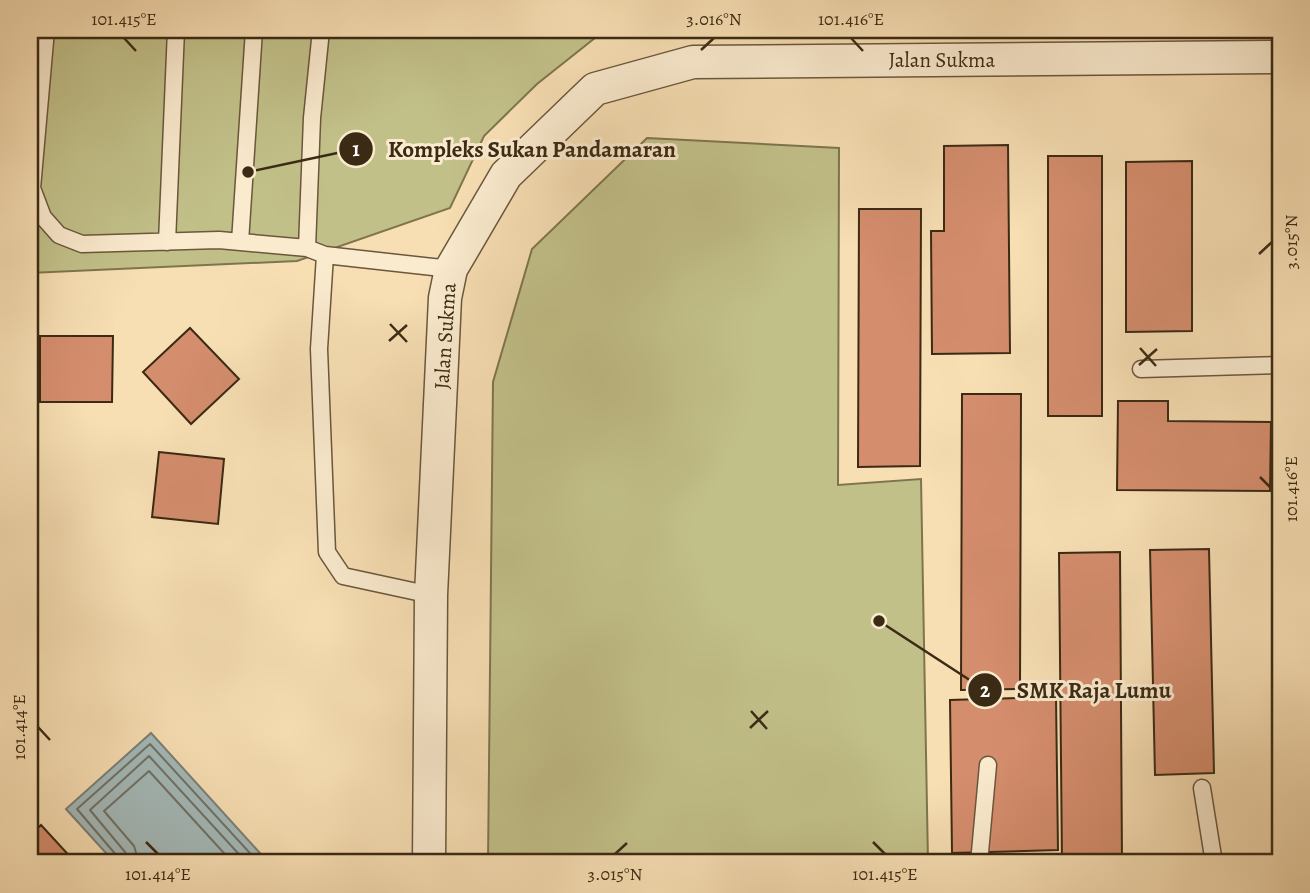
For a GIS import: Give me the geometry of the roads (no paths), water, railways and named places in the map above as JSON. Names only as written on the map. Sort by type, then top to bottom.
[{"type":"street","name":"Jalan Sukma","points":[[429,863],[431,595],[445,298],[451,269],[506,175],[596,89],[693,62],[1280,57]]},
{"type":"lane","points":[[46,30],[32,188],[43,218],[59,235],[82,244],[240,242],[307,248],[325,255],[451,269]]},
{"type":"lane","points":[[167,242],[176,30]]},
{"type":"lane","points":[[240,242],[254,30]]},
{"type":"lane","points":[[307,248],[312,118],[321,30]]},
{"type":"lane","points":[[325,255],[319,349],[327,552],[343,576],[431,595]]},
{"type":"lane","points":[[1141,369],[1280,365]]},
{"type":"lane","points":[[979,863],[988,765]]},
{"type":"lane","points":[[1202,788],[1214,863]]},
{"type":"water","points":[[151,733],[269,863],[115,863],[66,809]]},
{"type":"place","name":"Kompleks Sukan Pandamaran","points":[[248,172]]},
{"type":"place","name":"SMK Raja Lumu","points":[[879,621]]}]
